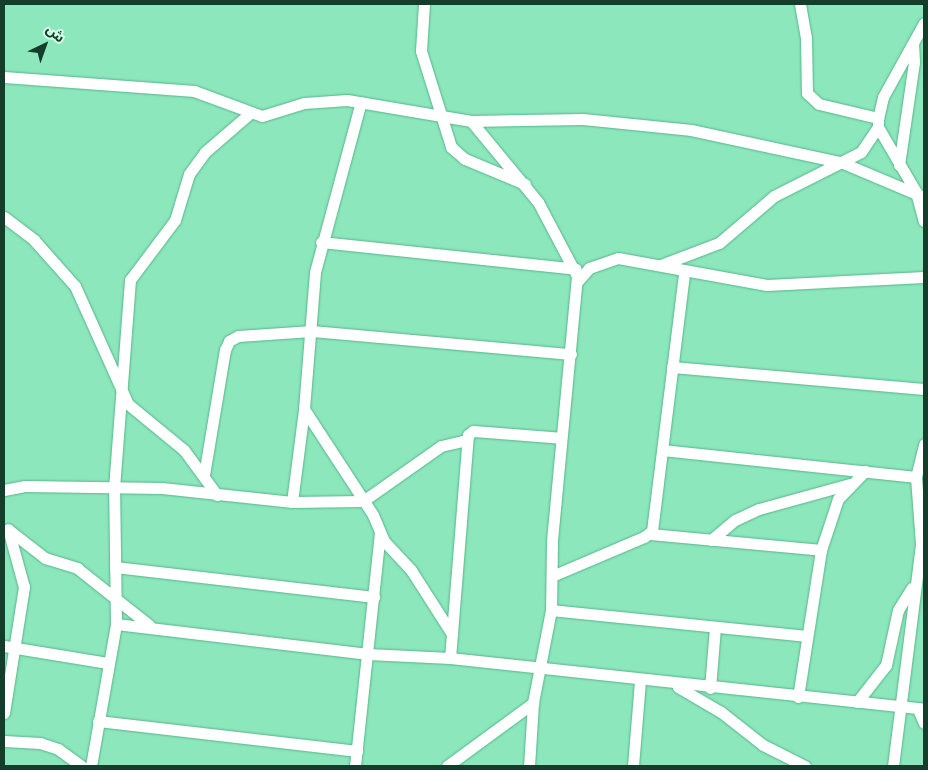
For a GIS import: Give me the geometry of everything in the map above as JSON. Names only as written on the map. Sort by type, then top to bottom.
[{"type":"street","points":[[424,4],[420,44],[439,116],[455,152],[526,185]]},
{"type":"street","points":[[800,4],[806,38],[807,93],[819,104],[878,122],[899,165],[920,195],[924,221]]},
{"type":"street","points":[[661,266],[706,251],[735,232],[774,196],[843,163],[867,146],[878,122],[883,97],[924,23]]},
{"type":"street","points":[[899,165],[914,62],[912,45]]},
{"type":"street","points":[[4,77],[194,91],[219,98],[249,114],[262,116],[314,101],[361,102],[471,121],[583,119],[657,126],[843,163],[920,195]]},
{"type":"street","points":[[292,502],[312,331],[315,272],[321,242],[361,102]]},
{"type":"street","points":[[90,766],[116,624],[114,488],[130,280],[134,271],[175,220],[189,174],[205,152],[249,114]]},
{"type":"street","points":[[471,121],[526,185],[576,269],[577,282],[571,354],[561,438],[551,610],[533,703],[529,766]]},
{"type":"street","points":[[4,217],[34,240],[75,286],[122,392],[138,414],[170,437],[204,475],[217,496]]},
{"type":"street","points":[[321,242],[576,269]]},
{"type":"street","points":[[577,282],[589,268],[609,259],[661,266],[684,273],[786,286],[924,277]]},
{"type":"street","points":[[650,534],[663,450],[684,273]]},
{"type":"street","points":[[204,475],[229,341],[254,334],[312,331],[571,354]]},
{"type":"street","points":[[672,367],[924,389]]},
{"type":"street","points":[[304,408],[363,501],[380,533],[425,589],[452,634]]},
{"type":"street","points":[[450,658],[466,440],[474,430],[561,438]]},
{"type":"street","points":[[4,490],[25,486],[162,488],[217,496],[292,502],[363,501],[441,446],[466,440]]},
{"type":"street","points":[[893,766],[922,526],[916,477],[924,444]]},
{"type":"street","points":[[663,450],[916,477]]},
{"type":"street","points":[[798,697],[821,550],[838,499],[851,483],[865,472]]},
{"type":"street","points":[[711,540],[735,520],[758,509],[851,483]]},
{"type":"street","points":[[6,528],[45,558],[77,568],[149,626]]},
{"type":"street","points":[[4,713],[9,647],[24,587],[6,528]]},
{"type":"street","points":[[355,766],[380,533]]},
{"type":"street","points":[[552,576],[650,534],[821,550]]},
{"type":"street","points":[[115,567],[374,598]]},
{"type":"street","points":[[857,702],[886,665],[898,610],[914,584]]},
{"type":"street","points":[[551,610],[807,636]]},
{"type":"street","points":[[116,624],[149,626],[368,654],[450,658],[672,684],[900,706],[921,709],[924,723]]},
{"type":"street","points":[[710,688],[715,627]]},
{"type":"street","points":[[9,647],[108,662]]},
{"type":"street","points":[[633,766],[640,680]]},
{"type":"street","points":[[672,684],[721,712],[763,746],[805,766]]},
{"type":"street","points":[[447,766],[533,703]]},
{"type":"street","points":[[98,721],[357,751]]},
{"type":"street","points":[[4,741],[40,743],[58,749],[81,766]]}]
